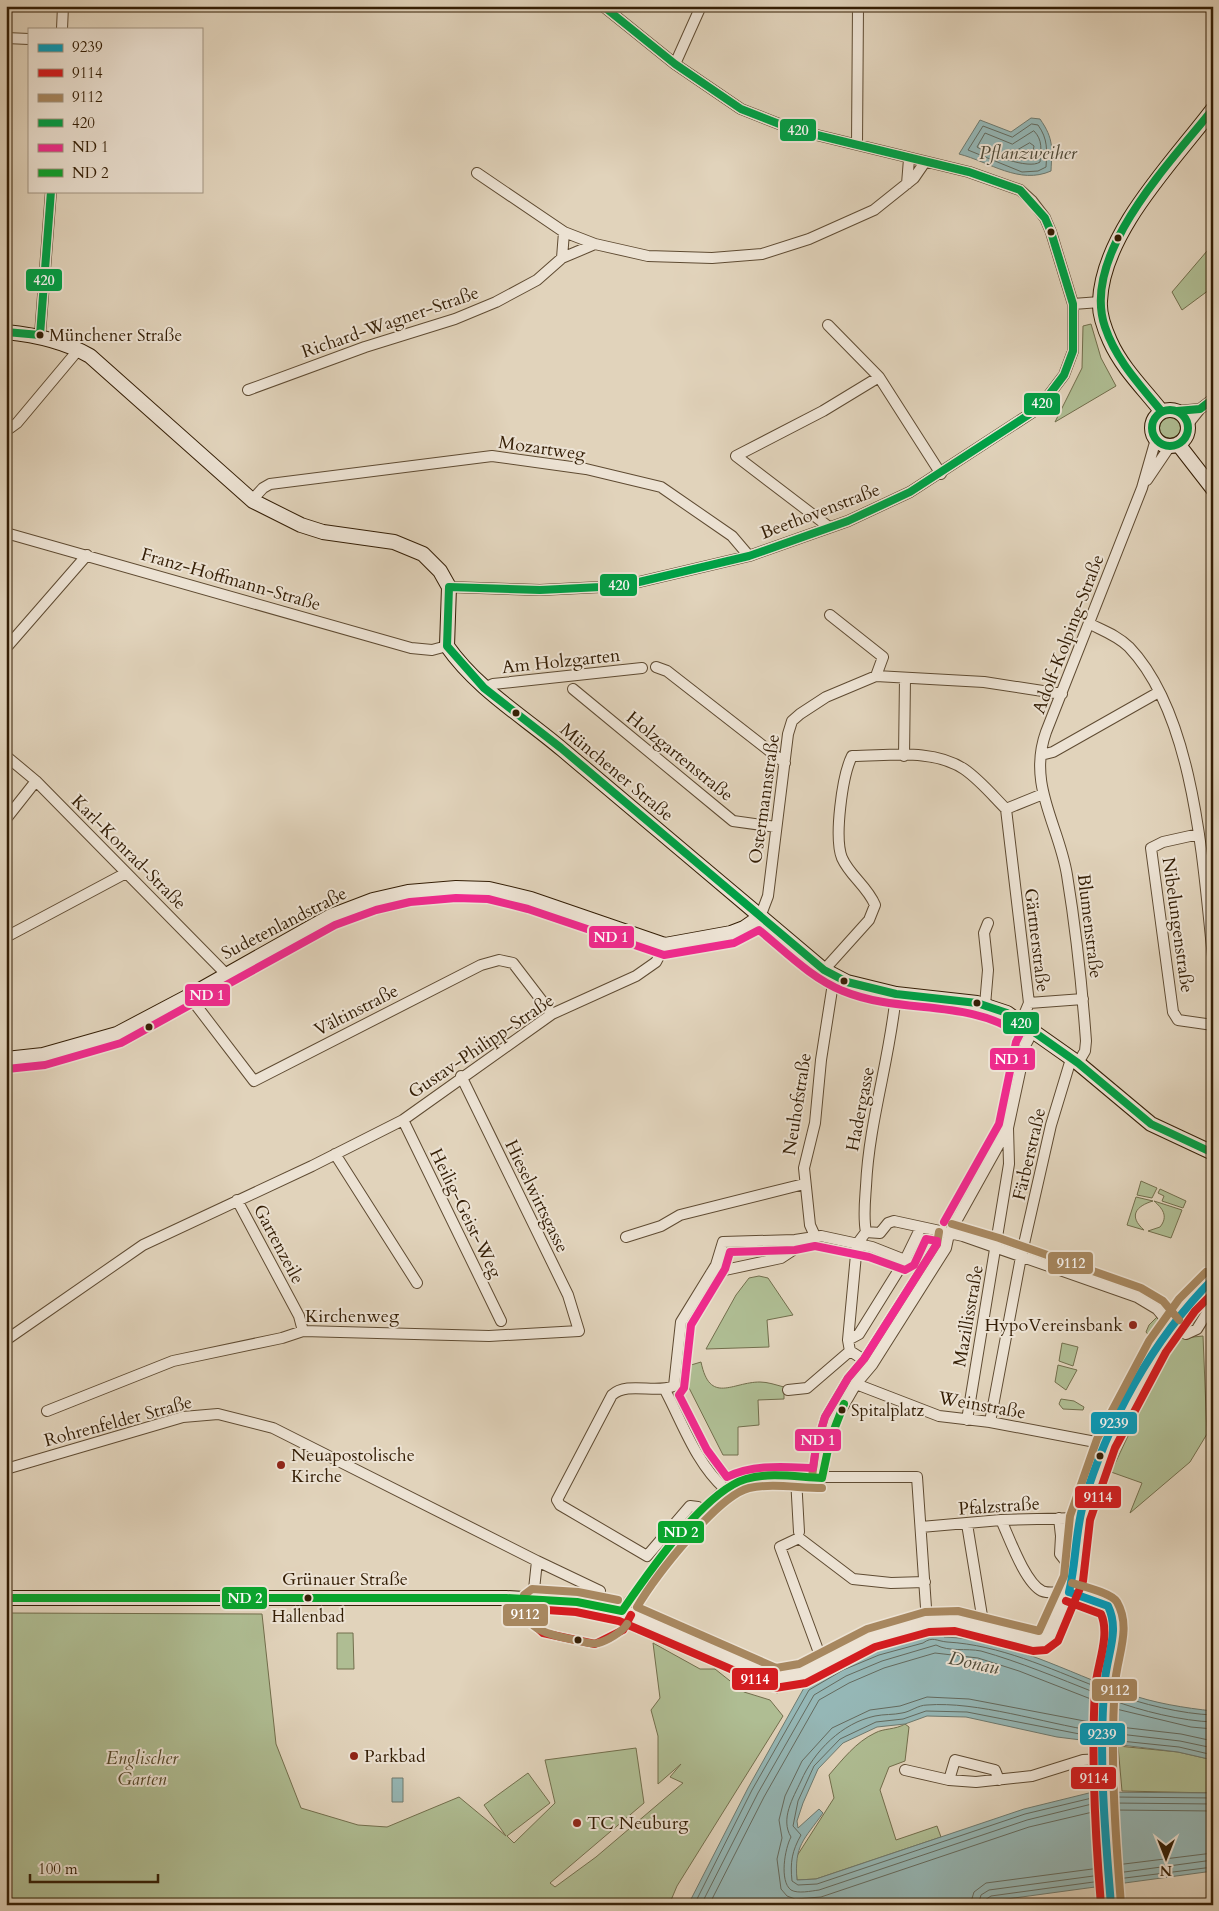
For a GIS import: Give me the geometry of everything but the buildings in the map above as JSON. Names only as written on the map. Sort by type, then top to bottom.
[{"type":"main road","points":[[1159,414],[1143,387],[1121,363],[1109,341],[1100,302],[1104,276],[1111,255],[1128,219],[1213,110]]},
{"type":"main road","points":[[6,332],[40,335],[79,349],[90,356],[252,500],[273,512],[323,532],[394,542],[423,554],[440,571],[449,587],[447,646]]},
{"type":"main road","points":[[1159,414],[1177,411],[1186,418],[1188,424],[1187,434],[1174,445]]},
{"type":"main road","points":[[1159,414],[1152,427],[1156,439],[1162,444],[1174,445],[1213,489]]},
{"type":"main road","name":"Münchener Straße","points":[[447,646],[484,688],[565,751],[829,974],[847,982],[896,994],[985,1005],[1007,1013],[1075,1061],[1151,1124],[1213,1153]]},
{"type":"main road","name":"Sudetenlandstraße","points":[[6,1059],[43,1055],[117,1034],[331,916],[373,900],[408,892],[456,888],[489,889],[531,899],[665,945],[731,933],[760,917]]},
{"type":"main road","points":[[1110,1900],[1103,1759],[1105,1680],[1115,1625],[1113,1613],[1108,1606],[1070,1592],[1080,1518],[1106,1444],[1157,1347],[1187,1305],[1213,1279]]},
{"type":"main road","name":"Grünauer Straße","points":[[6,1598],[533,1599],[577,1602],[622,1611],[776,1678],[802,1674],[871,1638],[927,1622],[956,1621],[1035,1642],[1042,1641],[1048,1636],[1070,1592]]},
{"type":"street","points":[[62,28],[64,6]]},
{"type":"street","name":"Beethovenstraße","points":[[449,587],[540,590],[601,587],[639,582],[748,556],[829,527],[910,492],[1013,427],[1039,408],[1050,397],[1064,375],[1073,351],[1073,304],[1045,218],[1032,201],[1020,190],[985,177],[792,129],[741,109],[675,64],[603,6]]},
{"type":"street","points":[[675,64],[701,6]]},
{"type":"street","points":[[857,144],[858,6]]},
{"type":"street","points":[[6,38],[28,39]]},
{"type":"street","points":[[907,184],[909,159]]},
{"type":"street","points":[[477,173],[564,232],[595,244],[648,256],[712,258],[762,254],[809,239],[874,210],[907,184],[925,162]]},
{"type":"street","points":[[40,335],[51,192]]},
{"type":"street","points":[[562,258],[564,232]]},
{"type":"street","name":"Richard-Wagner-Straße","points":[[248,390],[365,347],[456,319],[496,302],[537,280],[562,258],[595,244]]},
{"type":"street","points":[[1073,304],[1100,302]]},
{"type":"street","points":[[828,325],[879,377],[941,474]]},
{"type":"street","points":[[6,431],[17,423],[79,349]]},
{"type":"street","points":[[829,527],[736,456],[823,411],[879,377]]},
{"type":"street","points":[[1188,424],[1200,409],[1213,399]]},
{"type":"street","points":[[1177,411],[1200,409]]},
{"type":"street","name":"Adolf-Kolping-Straße","points":[[1042,794],[1040,780],[1041,755],[1046,732],[1142,488],[1156,439]]},
{"type":"street","name":"Adolf-Kolping-Straße","points":[[1142,488],[1174,445]]},
{"type":"street","name":"Mozartweg","points":[[252,500],[263,488],[270,484],[354,475],[399,467],[500,457],[586,470],[661,487],[732,536],[748,556]]},
{"type":"street","name":"Franz-Hoffmann-Straße","points":[[6,533],[412,648],[432,650],[447,646]]},
{"type":"street","points":[[6,648],[87,555]]},
{"type":"street","points":[[830,615],[883,656],[876,676]]},
{"type":"street","points":[[1090,624],[1117,637],[1129,647],[1143,664],[1159,692],[1182,753],[1199,834],[1213,957]]},
{"type":"street","points":[[656,667],[666,670],[785,763]]},
{"type":"street","name":"Am Holzgarten","points":[[484,688],[493,684],[642,668]]},
{"type":"street","name":"Ostermannstraße","points":[[760,917],[768,896],[776,827],[792,722],[800,714],[826,697],[876,676],[984,682],[1062,694]]},
{"type":"street","points":[[904,756],[905,678]]},
{"type":"street","name":"Holzgartenstraße","points":[[573,689],[733,821],[776,827]]},
{"type":"street","points":[[1041,755],[1053,752],[1159,692]]},
{"type":"street","name":"Karl-Konrad-Straße","points":[[6,756],[36,782],[226,974]]},
{"type":"street","points":[[829,974],[869,920],[875,905],[869,892],[849,869],[842,857],[840,808],[847,765],[852,756],[938,756],[954,763],[971,775],[1006,809],[1042,794]]},
{"type":"street","points":[[6,819],[36,782]]},
{"type":"street","name":"Blumenstraße","points":[[1042,794],[1062,850],[1076,935],[1086,1041],[1085,1051],[1075,1061]]},
{"type":"street","name":"Gärtnerstraße","points":[[1006,809],[1029,1003],[1021,1022]]},
{"type":"street","name":"Nibelungenstraße","points":[[1199,834],[1162,842],[1151,848],[1173,1012],[1178,1020],[1213,1025]]},
{"type":"street","points":[[6,937],[126,873]]},
{"type":"street","points":[[985,1005],[988,970],[984,933],[988,923]]},
{"type":"street","name":"Gustav-Philipp-Straße","points":[[6,1340],[143,1245],[403,1120],[461,1076],[552,1014],[636,976],[656,962],[665,945]]},
{"type":"street","name":"Vältinstraße","points":[[189,996],[254,1081],[480,965],[499,960],[513,963],[552,1014]]},
{"type":"street","name":"Neuhofstraße","points":[[814,1236],[810,1225],[804,1184],[804,1168],[814,1123],[829,974]]},
{"type":"street","name":"Hadergasse","points":[[866,1232],[864,1222],[867,1163],[892,1032],[896,994]]},
{"type":"street","points":[[1029,1003],[1083,999]]},
{"type":"street","points":[[822,1478],[826,1449],[834,1422],[856,1384],[872,1365],[946,1248],[949,1234],[1008,1128],[1026,1044],[1033,1031]]},
{"type":"street","name":"Färberstraße","points":[[990,1422],[1021,1257],[1051,1125],[1075,1061]]},
{"type":"street","name":"Hieselwirtsgasse","points":[[461,1076],[568,1295],[579,1331]]},
{"type":"street","name":"Heilig-Geist-Weg","points":[[403,1120],[501,1321]]},
{"type":"street","name":"Mazillisstraße","points":[[968,1420],[1009,1164],[1008,1128]]},
{"type":"street","points":[[334,1154],[417,1283]]},
{"type":"street","points":[[626,1238],[661,1226],[680,1215],[804,1184]]},
{"type":"street","name":"Gartenzeile","points":[[237,1200],[299,1316],[302,1331]]},
{"type":"street","points":[[872,1365],[850,1351],[848,1340],[857,1244],[866,1232],[880,1232],[888,1223],[894,1221],[996,1247],[1137,1297],[1157,1309],[1171,1326],[1186,1334],[1192,1333],[1197,1329],[1213,1303]]},
{"type":"street","points":[[848,1340],[859,1334],[905,1260],[921,1227]]},
{"type":"street","points":[[703,1511],[698,1507],[690,1506],[647,1556],[560,1505],[556,1500],[612,1395],[616,1391],[648,1388],[665,1390],[674,1386],[681,1322],[716,1265],[722,1242],[795,1240],[814,1236],[872,1247],[905,1260],[930,1273]]},
{"type":"street","points":[[711,1273],[781,1258],[814,1236]]},
{"type":"street","name":"Kirchenweg","points":[[47,1411],[173,1362],[282,1338],[302,1331],[488,1336],[579,1331]]},
{"type":"street","points":[[788,1390],[808,1388],[850,1351]]},
{"type":"street","points":[[1213,1382],[1213,1391]]},
{"type":"street","name":"Weinstraße","points":[[856,1384],[939,1416],[990,1422],[1106,1444]]},
{"type":"street","points":[[665,1390],[702,1464],[711,1477],[725,1490]]},
{"type":"street","name":"Rohrenfelder Straße","points":[[6,1469],[183,1417],[218,1414],[273,1428],[537,1561],[600,1590]]},
{"type":"street","points":[[622,1611],[692,1521],[725,1490],[743,1480],[768,1477],[917,1477],[927,1622]]},
{"type":"street","points":[[796,1478],[799,1535],[827,1561],[853,1579],[891,1583],[925,1582]]},
{"type":"street","points":[[1059,1518],[1060,1554],[1067,1563],[1074,1567]]},
{"type":"street","name":"Pfalzstraße","points":[[921,1527],[1001,1520],[1080,1518]]},
{"type":"street","points":[[1001,1520],[1026,1573],[1035,1586],[1044,1592],[1070,1592]]},
{"type":"street","points":[[968,1524],[984,1628]]},
{"type":"street","points":[[799,1535],[780,1546],[818,1650],[825,1661]]},
{"type":"street","points":[[533,1599],[537,1561]]},
{"type":"street","points":[[905,1770],[949,1780],[1000,1780],[1032,1776],[1083,1760],[1103,1759]]},
{"type":"street","points":[[949,1780],[955,1760],[995,1770],[1000,1780]]},
{"type":"green space","points":[[1213,244],[1213,287],[1182,310],[1172,292]]},
{"type":"green space","points":[[1091,324],[1101,358],[1116,386],[1055,422],[1082,368],[1083,326]]},
{"type":"green space","points":[[1170,416],[1178,419],[1181,427],[1178,435],[1170,438],[1162,435],[1159,427],[1162,419]]},
{"type":"green space","points":[[1141,1181],[1157,1188],[1152,1198],[1137,1195]]},
{"type":"green space","points":[[1160,1189],[1186,1201],[1183,1208],[1162,1201],[1164,1196],[1158,1193]]},
{"type":"green space","points":[[1136,1197],[1153,1201],[1142,1206],[1136,1212],[1136,1220],[1144,1230],[1127,1225]]},
{"type":"green space","points":[[1154,1201],[1182,1210],[1171,1238],[1148,1231],[1160,1227],[1164,1219],[1162,1209]]},
{"type":"green space","points":[[759,1276],[768,1278],[793,1315],[767,1320],[769,1347],[706,1349],[736,1295],[749,1278]]},
{"type":"green space","points":[[1213,1287],[1200,1317],[1192,1324],[1185,1322],[1187,1315]]},
{"type":"green space","points":[[1158,1316],[1159,1327],[1154,1337],[1151,1338],[1146,1332],[1149,1325]]},
{"type":"green space","points":[[1203,1336],[1207,1434],[1190,1462],[1130,1513],[1142,1483],[1111,1472],[1160,1368],[1159,1361],[1174,1339]]},
{"type":"green space","points":[[1062,1343],[1078,1347],[1073,1366],[1059,1361]]},
{"type":"green space","points":[[701,1362],[705,1375],[710,1383],[716,1387],[723,1388],[760,1382],[784,1387],[784,1399],[758,1400],[759,1425],[738,1427],[738,1455],[723,1455],[684,1378],[691,1365]]},
{"type":"green space","points":[[1058,1365],[1077,1370],[1066,1390],[1055,1382]]},
{"type":"green space","points":[[1061,1399],[1074,1401],[1084,1407],[1083,1410],[1063,1409],[1059,1404]]},
{"type":"green space","name":"Englischer Garten","points":[[6,1613],[262,1614],[276,1744],[301,1808],[358,1825],[387,1827],[459,1797],[506,1836],[484,1805],[528,1773],[550,1803],[507,1836],[514,1843],[555,1803],[545,1760],[636,1748],[644,1803],[550,1883],[555,1887],[596,1857],[683,1783],[670,1777],[681,1764],[658,1784],[658,1736],[651,1710],[660,1698],[653,1643],[700,1669],[715,1669],[744,1692],[770,1700],[783,1716],[677,1886],[669,1905],[6,1905]]},
{"type":"green space","points":[[337,1633],[353,1633],[354,1669],[337,1669]]},
{"type":"green space","points":[[759,1677],[800,1680],[777,1693],[756,1684]]},
{"type":"green space","points":[[905,1724],[909,1727],[905,1761],[889,1767],[880,1790],[896,1840],[937,1826],[941,1837],[816,1879],[797,1880],[795,1859],[834,1798],[829,1775],[850,1751],[862,1741],[878,1731]]},
{"type":"green space","points":[[1118,1746],[1178,1752],[1213,1760],[1213,1793],[1122,1791]]},
{"type":"water","name":"Pflanzweiher","points":[[1031,118],[1040,119],[1048,132],[1052,150],[1051,171],[1039,175],[1016,174],[959,154],[980,120],[1011,132]]},
{"type":"water","name":"Donau","points":[[943,1633],[944,1637],[968,1639],[1014,1650],[1136,1697],[1169,1705],[1213,1711],[1213,1760],[1178,1752],[1057,1737],[966,1717],[927,1716],[905,1724],[877,1727],[843,1743],[818,1769],[803,1803],[797,1821],[798,1828],[819,1809],[823,1813],[806,1837],[799,1851],[796,1868],[797,1880],[816,1879],[1024,1809],[1093,1792],[1213,1793],[1213,1871],[992,1901],[986,1905],[688,1905],[748,1788],[805,1686],[840,1666],[878,1650],[922,1639],[922,1635]]},
{"type":"water","points":[[392,1778],[403,1778],[403,1802],[392,1802]]},
{"type":"transit line","name":"420","points":[[603,6],[675,64],[741,109],[792,129],[969,172],[1020,190],[1045,218],[1051,232],[1073,304],[1073,351],[1064,375],[1039,408],[910,492],[848,521],[749,556],[639,582],[601,587],[540,590],[449,587],[447,646],[484,688],[561,748],[824,970],[847,982],[896,994],[977,1003],[1007,1013],[1078,1063],[1151,1124],[1213,1153]]},
{"type":"transit line","name":"420","points":[[1162,412],[1129,372],[1115,350],[1105,327],[1101,299],[1105,270],[1117,240],[1134,210],[1175,155],[1213,109]]},
{"type":"transit line","name":"420","points":[[6,332],[40,335],[51,192]]},
{"type":"transit line","name":"420","points":[[1177,411],[1200,409],[1213,399]]},
{"type":"transit line","name":"420","points":[[1170,410],[1177,411],[1183,415],[1187,421],[1188,428],[1187,435],[1183,441],[1177,445],[1170,446],[1163,445],[1157,441],[1153,435],[1152,428],[1153,421],[1157,415],[1163,411],[1170,410]]},
{"type":"transit line","points":[[7,1069],[45,1065],[121,1043],[335,925],[376,910],[410,902],[456,898],[488,899],[528,909],[664,955],[734,943],[759,930],[809,972],[843,991],[888,1003],[978,1015],[1000,1023],[1020,1034],[1016,1042],[999,1124],[944,1222]]},
{"type":"transit line","name":"9112","points":[[952,1224],[999,1238],[1141,1288],[1163,1301],[1179,1320]]},
{"type":"transit line","name":"9112","points":[[812,1477],[816,1447],[825,1417],[848,1378],[864,1359],[937,1244],[939,1232]]},
{"type":"transit line","points":[[926,1239],[937,1241],[937,1244],[864,1359],[848,1378],[825,1417],[816,1447],[813,1468],[758,1468],[727,1477],[707,1450],[679,1395],[684,1388],[691,1325],[725,1269],[730,1252],[795,1250],[815,1246],[869,1257],[905,1270],[914,1265],[926,1239]]},
{"type":"transit line","name":"9112","points":[[822,1488],[767,1486],[749,1488],[736,1494],[704,1521],[688,1539],[637,1607],[776,1668],[799,1664],[867,1629],[925,1612],[958,1611],[1039,1631],[1064,1576],[1070,1516],[1097,1439],[1149,1341],[1179,1299],[1206,1272]]},
{"type":"transit line","name":"9239","points":[[1069,1592],[1083,1505],[1105,1444],[1134,1384],[1151,1356],[1170,1329],[1213,1279]]},
{"type":"transit line","name":"9114","points":[[532,1609],[576,1612],[619,1621],[775,1688],[806,1683],[875,1647],[929,1632],[955,1631],[1033,1651],[1046,1650],[1058,1641],[1083,1581],[1090,1520],[1115,1448],[1166,1352],[1195,1311],[1213,1293]]},
{"type":"transit line","points":[[6,1598],[506,1598],[577,1602],[622,1611],[678,1536],[712,1500],[730,1487],[746,1479],[764,1476],[784,1475],[822,1478],[830,1440],[844,1404]]},
{"type":"transit line","name":"9112","points":[[1072,1583],[1096,1590],[1114,1599],[1121,1612],[1123,1622],[1122,1642],[1115,1684],[1113,1739],[1115,1822],[1121,1904]]},
{"type":"transit line","name":"9112","points":[[618,1600],[578,1592],[532,1589],[524,1595],[523,1606],[530,1623],[546,1633],[589,1643],[602,1642],[622,1630],[627,1624]]},
{"type":"transit line","name":"9239","points":[[1069,1592],[1108,1606],[1113,1624],[1112,1643],[1105,1680],[1102,1736],[1103,1793],[1111,1905]]},
{"type":"transit line","name":"9114","points":[[523,1599],[524,1615],[543,1633],[595,1644],[623,1630],[631,1615]]},
{"type":"transit line","name":"9114","points":[[1066,1601],[1101,1614],[1104,1623],[1104,1642],[1095,1690],[1093,1743],[1095,1824],[1101,1905]]},
{"type":"place","name":"Münchener Straße","points":[[40,335]]},
{"type":"place","name":"HypoVereinsbank","points":[[1133,1325]]},
{"type":"place","name":"Spitalplatz","points":[[842,1410]]},
{"type":"place","name":"Neuapostolische Kirche","points":[[281,1465]]},
{"type":"place","name":"Hallenbad","points":[[308,1598]]},
{"type":"place","name":"Parkbad","points":[[354,1756]]},
{"type":"place","name":"TC Neuburg","points":[[577,1823]]}]
